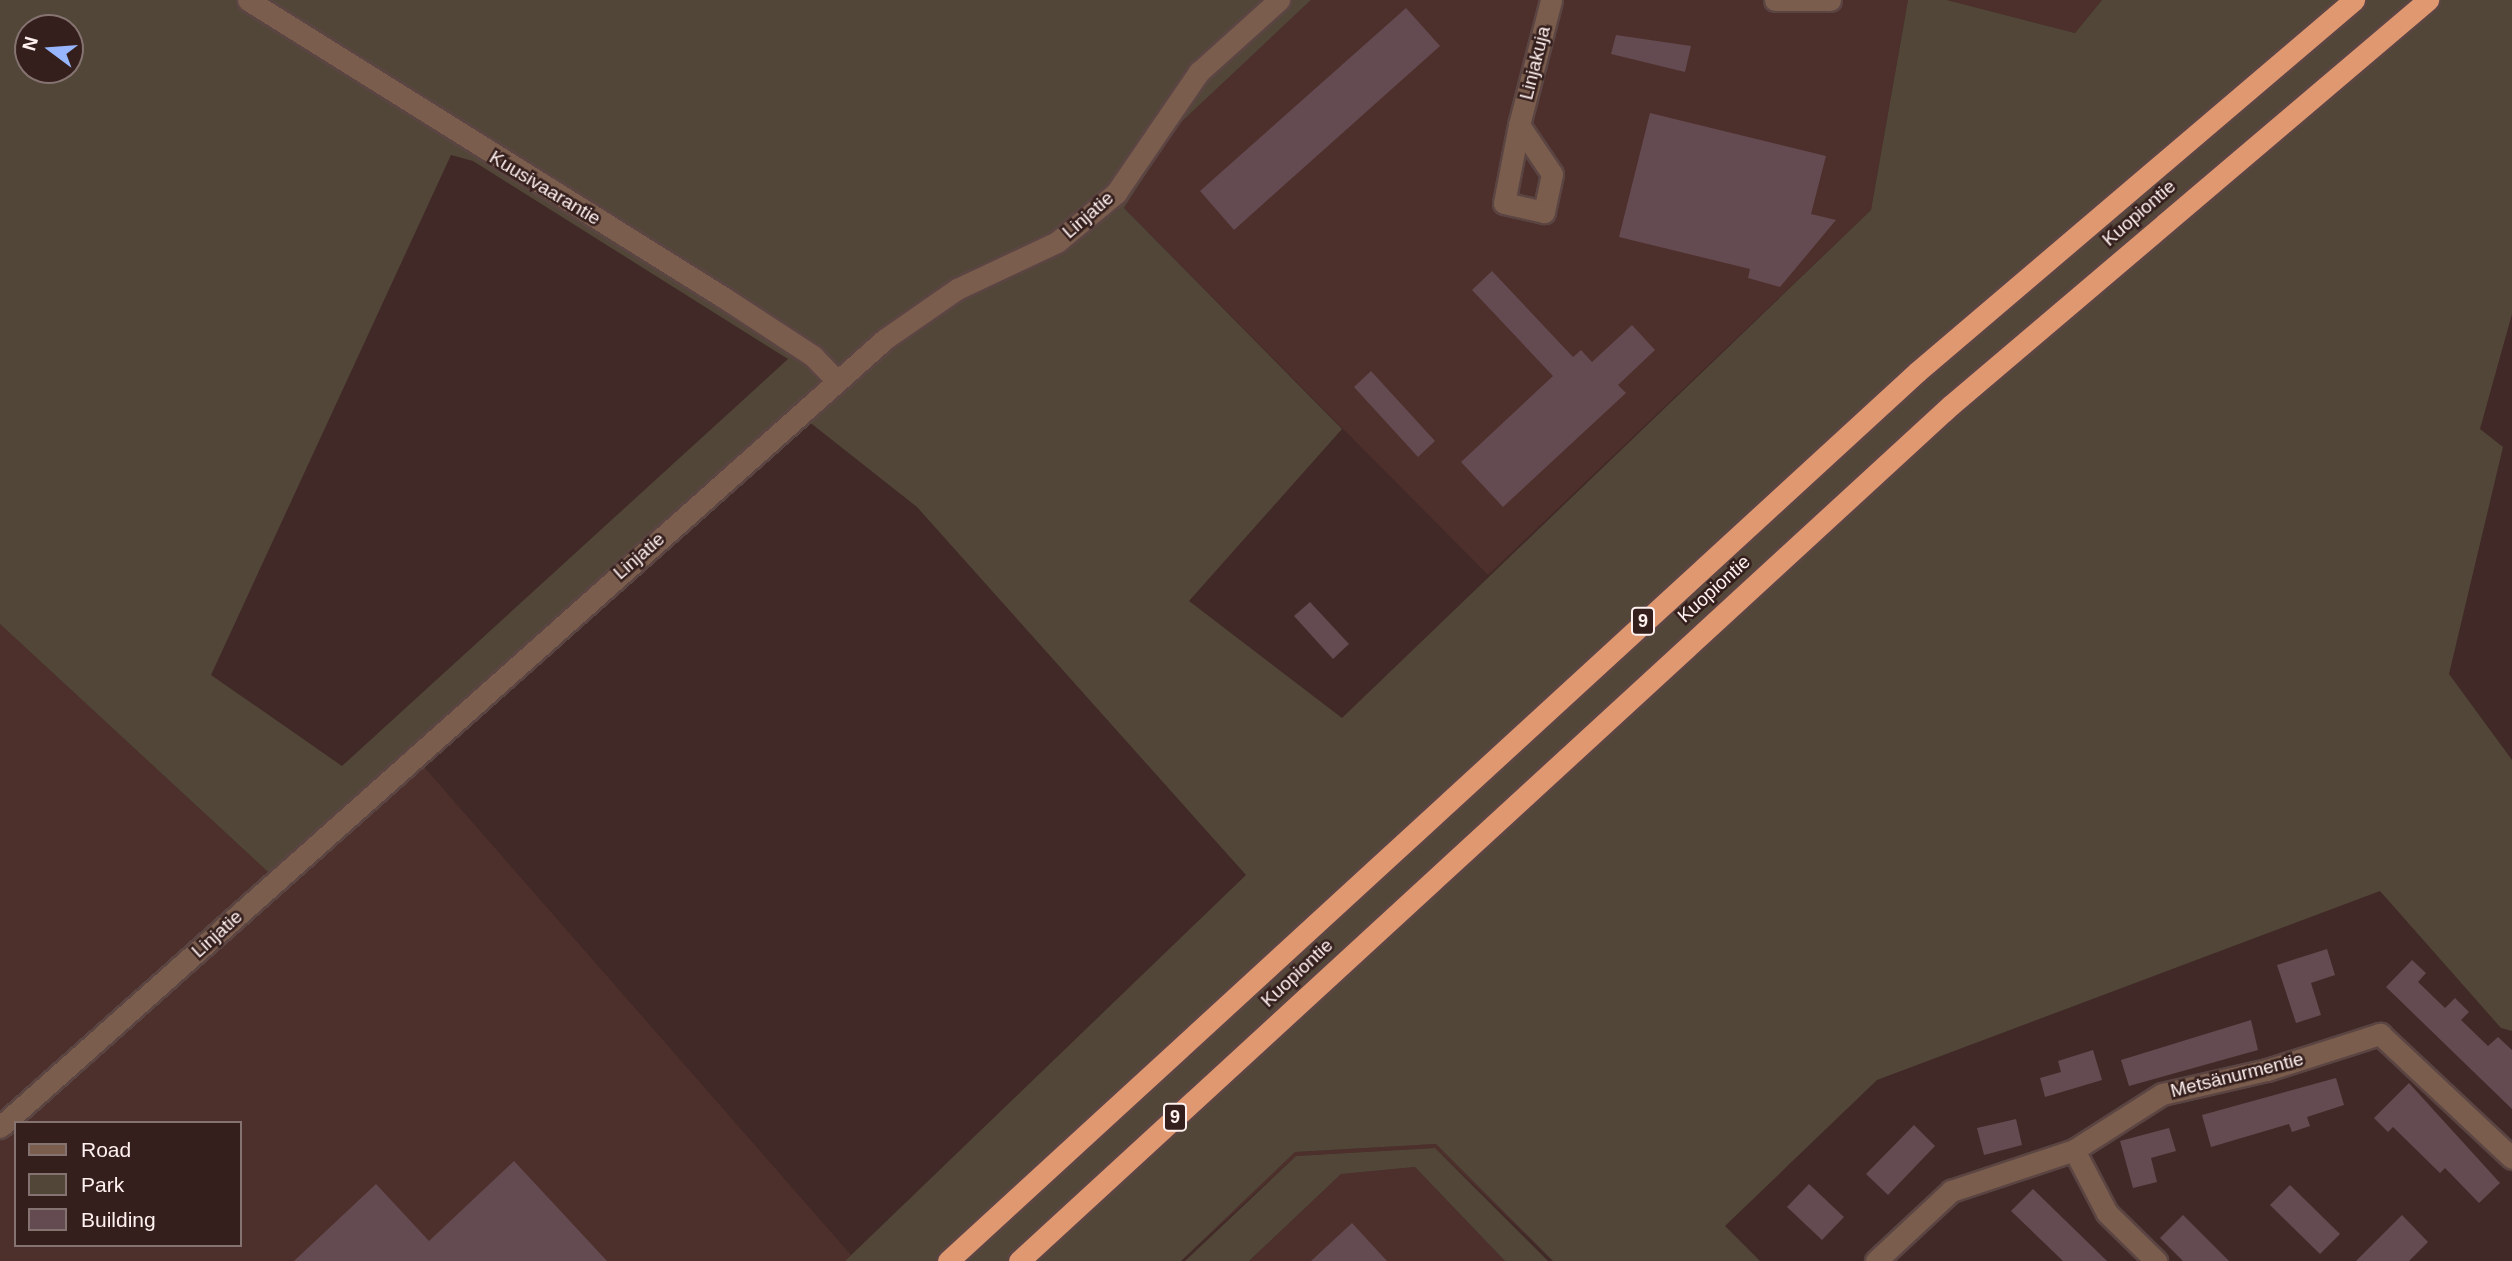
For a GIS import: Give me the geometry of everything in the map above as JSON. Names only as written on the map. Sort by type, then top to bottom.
[{"type":"highway","name":"Kuopiontie","points":[[948,1261],[1917,372],[2354,0]]},
{"type":"highway","name":"Kuopiontie","points":[[1019,1261],[1951,405],[2428,0]]},
{"type":"street","name":"Kuusivaarantie","points":[[248,0],[723,297],[813,356],[837,381]]},
{"type":"street","name":"Linjatie","points":[[0,1127],[837,381],[957,289],[1057,242],[1116,193],[1199,72],[1279,0]]},
{"type":"street","name":"Linjakuja","points":[[1519,125],[1551,0]]},
{"type":"street","points":[[1775,0],[1827,1]]},
{"type":"street","name":"Metsänurmentie","points":[[1876,1261],[1951,1191],[2074,1150],[2162,1094],[2267,1070],[2380,1034],[2512,1158]]},
{"type":"street","points":[[2074,1150],[2107,1213],[2156,1261]]},
{"type":"shaded area","points":[[1311,0],[1908,0],[1871,210],[1488,575],[1124,208],[1176,127]]},
{"type":"shaded area","points":[[1947,0],[2102,0],[2075,33]]},
{"type":"shaded area","points":[[0,624],[280,883],[418,760],[851,1255],[845,1261],[0,1261]]},
{"type":"shaded area","points":[[1436,1144],[1553,1261],[1435,1148],[1296,1156],[1181,1261],[1295,1152]]},
{"type":"shaded area","points":[[1415,1167],[1505,1261],[1249,1261],[1341,1174]]},
{"type":"green space","points":[[0,0],[1311,0],[1176,127],[1124,208],[1342,429],[1189,601],[1342,718],[1871,210],[1908,0],[1947,0],[2075,33],[2102,0],[2512,0],[2512,314],[2480,429],[2503,447],[2449,674],[2512,760],[2512,1031],[2501,1028],[2380,891],[1877,1080],[1725,1226],[1760,1261],[1553,1261],[1436,1144],[1295,1152],[1181,1261],[845,1261],[1246,875],[917,507],[803,417],[280,883],[0,624]],"holes":[[[451,155],[473,161],[788,359],[342,766],[211,675]]]},
{"type":"green space","points":[[1435,1148],[1548,1261],[1505,1261],[1415,1167],[1341,1174],[1249,1261],[1185,1261],[1296,1156]]},
{"type":"building","points":[[1406,8],[1440,46],[1234,230],[1200,191]]},
{"type":"building","points":[[1616,35],[1691,46],[1685,72],[1611,54]]},
{"type":"building","points":[[1650,113],[1826,156],[1811,214],[1836,220],[1780,287],[1748,278],[1750,269],[1619,237]]},
{"type":"building","points":[[1492,271],[1573,357],[1581,350],[1592,362],[1632,325],[1655,350],[1618,385],[1626,393],[1503,507],[1461,462],[1553,376],[1472,290]]},
{"type":"building","points":[[1371,371],[1435,441],[1418,457],[1354,387]]},
{"type":"building","points":[[1310,602],[1349,644],[1333,659],[1294,616]]},
{"type":"building","points":[[2327,949],[2335,975],[2311,983],[2321,1015],[2296,1023],[2277,965]]},
{"type":"building","points":[[2412,960],[2426,973],[2418,982],[2445,1008],[2455,998],[2469,1012],[2461,1020],[2488,1046],[2498,1037],[2512,1050],[2512,1109],[2386,987]]},
{"type":"building","points":[[2251,1020],[2258,1050],[2129,1086],[2121,1060]]},
{"type":"building","points":[[2093,1050],[2102,1080],[2045,1097],[2040,1078],[2061,1072],[2058,1061]]},
{"type":"building","points":[[2336,1078],[2344,1105],[2307,1117],[2310,1126],[2292,1132],[2289,1124],[2211,1147],[2202,1115]]},
{"type":"building","points":[[2409,1083],[2500,1183],[2479,1203],[2445,1168],[2440,1173],[2393,1127],[2388,1132],[2374,1118]]},
{"type":"building","points":[[2016,1119],[2022,1145],[1984,1155],[1977,1128]]},
{"type":"building","points":[[1914,1125],[1935,1146],[1888,1195],[1866,1174]]},
{"type":"building","points":[[2169,1128],[2176,1151],[2151,1158],[2157,1182],[2133,1188],[2120,1141]]},
{"type":"building","points":[[514,1161],[607,1261],[294,1261],[376,1184],[429,1241]]},
{"type":"building","points":[[1809,1184],[1844,1217],[1822,1240],[1787,1207]]},
{"type":"building","points":[[2290,1185],[2340,1234],[2320,1254],[2270,1205]]},
{"type":"building","points":[[2033,1189],[2107,1261],[2063,1261],[2011,1211]]},
{"type":"building","points":[[2183,1215],[2229,1261],[2183,1261],[2160,1238]]},
{"type":"building","points":[[2402,1215],[2428,1242],[2409,1261],[2356,1261]]},
{"type":"building","points":[[1352,1223],[1387,1261],[1311,1261]]}]
